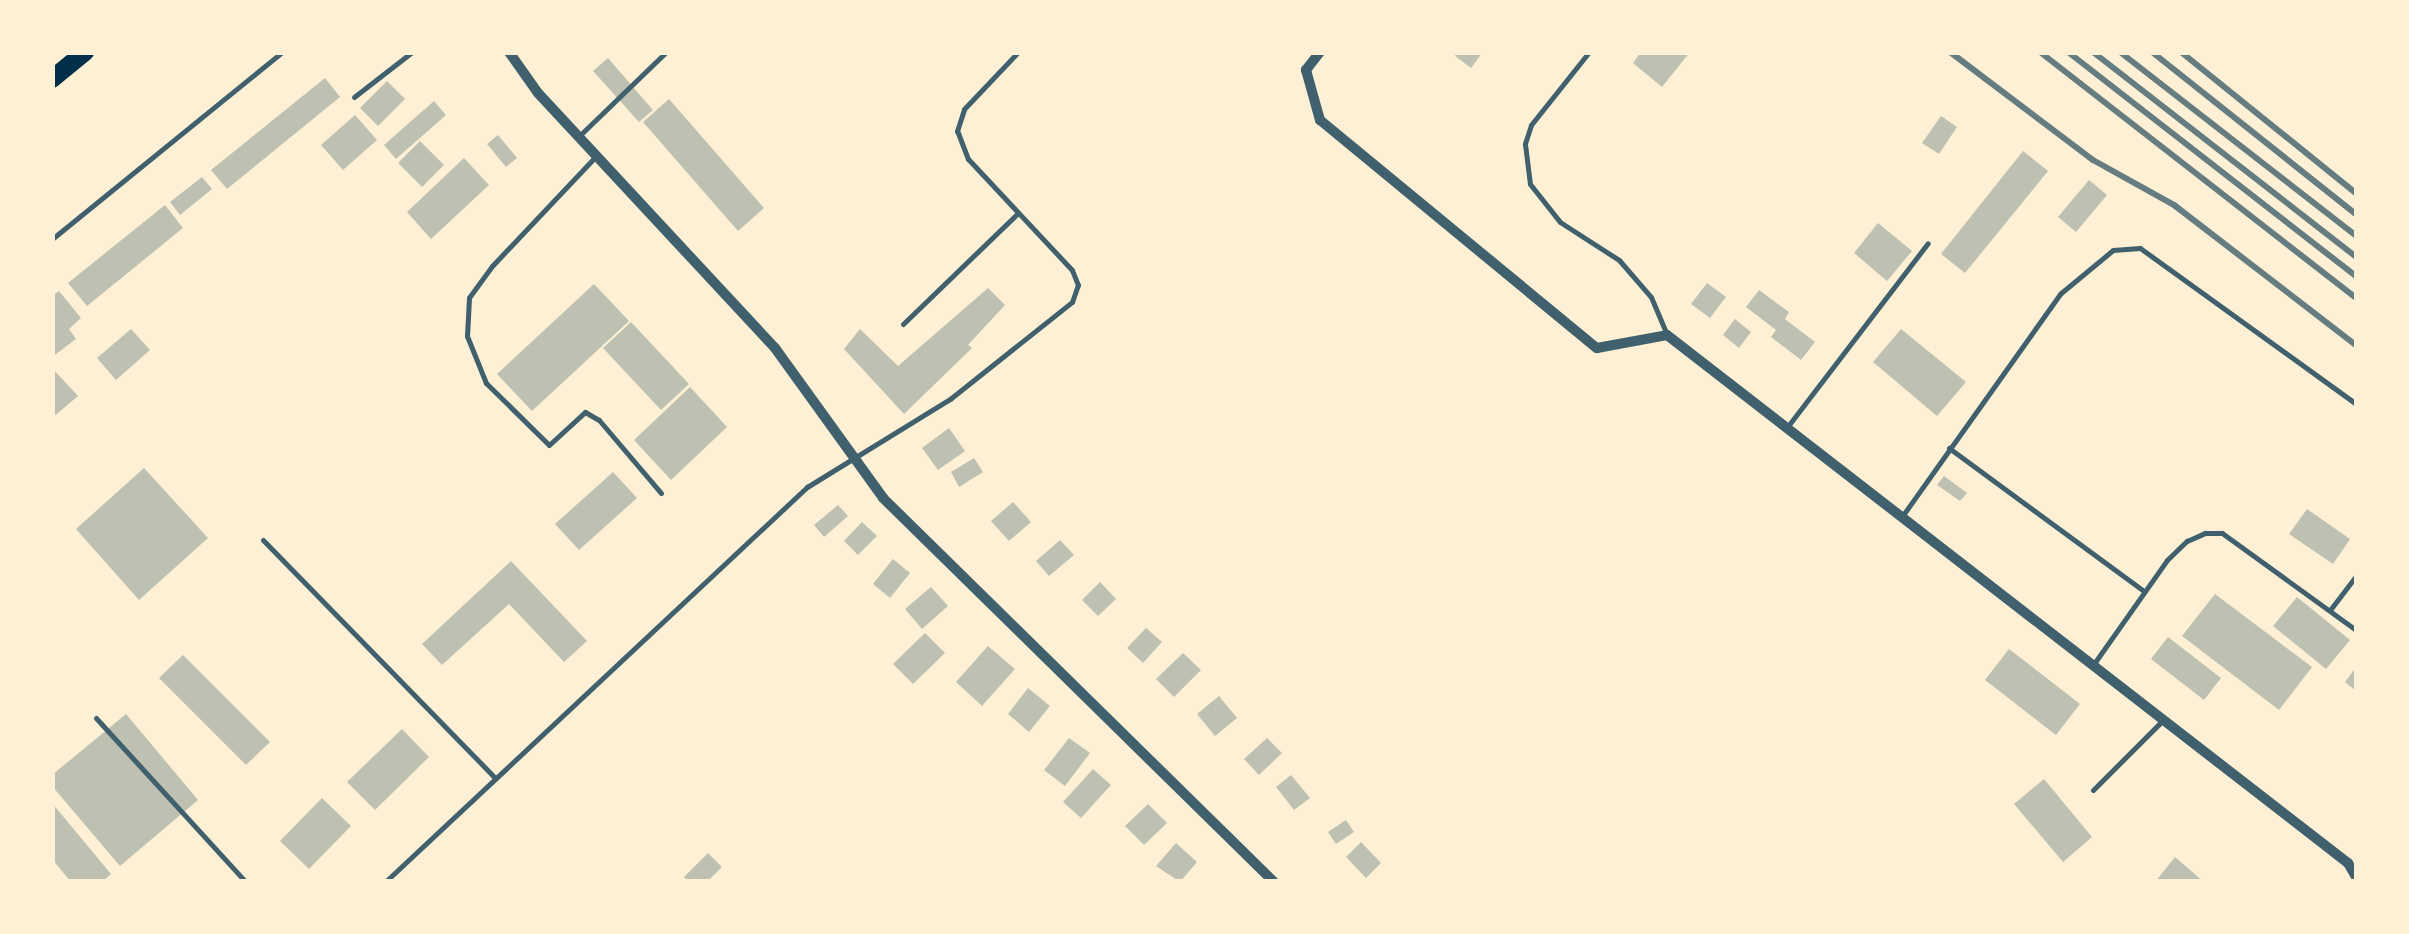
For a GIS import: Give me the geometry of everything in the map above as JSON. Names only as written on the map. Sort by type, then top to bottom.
[{"type":"highway","points":[[52,79],[85,52]]},
{"type":"street","points":[[509,52],[538,93],[775,348],[883,498],[1274,882]]},
{"type":"street","points":[[1320,52],[1306,70],[1320,120],[1597,348],[1667,335],[2348,862],[2356,877]]},
{"type":"lane","points":[[52,239],[282,52]]},
{"type":"lane","points":[[354,97],[412,52]]},
{"type":"lane","points":[[578,137],[666,52]]},
{"type":"lane","points":[[385,882],[808,487],[950,399],[1072,302],[1078,285],[1072,270],[968,159],[957,131],[964,109],[1018,52]]},
{"type":"lane","points":[[1589,52],[1531,125],[1525,144],[1530,184],[1560,222],[1619,260],[1651,297],[1667,335]]},
{"type":"lane","points":[[596,156],[492,266],[469,298],[467,336],[486,383],[549,445],[584,412],[600,420],[661,494]]},
{"type":"lane","points":[[903,324],[1017,214]]},
{"type":"lane","points":[[1786,428],[1928,243]]},
{"type":"lane","points":[[1902,517],[2061,293],[2114,250],[2140,248],[2356,404]]},
{"type":"lane","points":[[1949,448],[2142,590]]},
{"type":"lane","points":[[2093,665],[2142,590],[2186,541],[2222,533],[2356,630]]},
{"type":"lane","points":[[263,540],[494,777]]},
{"type":"lane","points":[[2330,610],[2356,576]]},
{"type":"lane","points":[[96,718],[246,882]]},
{"type":"lane","points":[[2093,790],[2164,720]]},
{"type":"building","points":[[1457,52],[1483,52],[1471,68],[1455,56]]},
{"type":"building","points":[[1641,52],[1690,52],[1662,87],[1633,63]]},
{"type":"building","points":[[608,58],[653,110],[639,122],[593,71]]},
{"type":"building","points":[[325,78],[340,97],[227,189],[211,170]]},
{"type":"building","points":[[387,81],[405,99],[378,126],[360,108]]},
{"type":"building","points":[[669,99],[764,208],[738,231],[643,122]]},
{"type":"building","points":[[434,101],[446,115],[396,159],[384,145]]},
{"type":"building","points":[[355,115],[377,140],[343,170],[321,145]]},
{"type":"building","points":[[1941,116],[1957,127],[1939,154],[1922,143]]},
{"type":"building","points":[[498,135],[517,158],[506,167],[487,144]]},
{"type":"building","points":[[420,141],[444,165],[422,187],[398,163]]},
{"type":"building","points":[[2023,151],[2048,171],[1965,273],[1941,254]]},
{"type":"building","points":[[464,158],[489,185],[431,239],[407,212]]},
{"type":"building","points":[[202,177],[212,189],[180,215],[170,202]]},
{"type":"building","points":[[2089,180],[2107,195],[2076,232],[2058,217]]},
{"type":"building","points":[[165,205],[183,228],[87,306],[68,283]]},
{"type":"building","points":[[1878,223],[1912,251],[1887,281],[1854,253]]},
{"type":"building","points":[[1707,283],[1726,297],[1710,318],[1691,304]]},
{"type":"building","points":[[594,284],[629,321],[532,411],[497,374]]},
{"type":"building","points":[[988,288],[1005,305],[968,345],[972,348],[904,414],[844,349],[860,329],[898,366]]},
{"type":"building","points":[[1759,290],[1789,312],[1785,319],[1815,342],[1801,360],[1771,337],[1776,330],[1746,307]]},
{"type":"building","points":[[59,291],[81,318],[69,329],[76,339],[52,357],[52,296]]},
{"type":"building","points":[[1735,319],[1751,332],[1739,348],[1723,335]]},
{"type":"building","points":[[631,322],[689,384],[661,410],[603,348]]},
{"type":"building","points":[[131,329],[150,350],[116,380],[97,358]]},
{"type":"building","points":[[1901,329],[1966,382],[1937,416],[1873,362]]},
{"type":"building","points":[[52,368],[78,396],[52,418]]},
{"type":"building","points":[[690,387],[727,427],[671,480],[634,440]]},
{"type":"building","points":[[949,428],[965,451],[938,470],[922,448]]},
{"type":"building","points":[[974,458],[983,472],[959,487],[951,472]]},
{"type":"building","points":[[144,468],[208,538],[139,600],[76,529]]},
{"type":"building","points":[[613,472],[637,498],[579,550],[555,524]]},
{"type":"building","points":[[1944,476],[1967,493],[1960,501],[1937,485]]},
{"type":"building","points":[[1013,502],[1031,522],[1009,541],[991,521]]},
{"type":"building","points":[[838,505],[848,516],[824,537],[814,525]]},
{"type":"building","points":[[2307,509],[2350,539],[2333,564],[2289,534]]},
{"type":"building","points":[[862,522],[877,536],[858,555],[844,541]]},
{"type":"building","points":[[1060,540],[1074,555],[1049,576],[1036,561]]},
{"type":"building","points":[[893,559],[910,573],[890,598],[873,584]]},
{"type":"building","points":[[511,561],[587,641],[564,662],[509,604],[442,665],[422,644]]},
{"type":"building","points":[[1100,582],[1116,599],[1098,616],[1082,600]]},
{"type":"building","points":[[931,587],[948,606],[922,629],[905,609]]},
{"type":"building","points":[[2215,594],[2312,667],[2279,710],[2182,636]]},
{"type":"building","points":[[2297,597],[2350,640],[2326,669],[2273,626]]},
{"type":"building","points":[[1146,628],[1162,642],[1143,663],[1127,648]]},
{"type":"building","points":[[925,633],[945,653],[913,684],[893,664]]},
{"type":"building","points":[[2168,637],[2221,678],[2204,700],[2151,659]]},
{"type":"building","points":[[988,646],[1015,669],[982,706],[956,682]]},
{"type":"building","points":[[2009,649],[2080,704],[2056,735],[1985,680]]},
{"type":"building","points":[[1183,653],[1201,670],[1174,697],[1156,679]]},
{"type":"building","points":[[183,655],[270,742],[246,765],[159,678]]},
{"type":"building","points":[[2356,667],[2356,691],[2345,682]]},
{"type":"building","points":[[1028,688],[1050,706],[1029,732],[1008,714]]},
{"type":"building","points":[[1219,696],[1237,718],[1215,736],[1197,714]]},
{"type":"building","points":[[126,714],[198,800],[120,866],[52,786],[52,775]]},
{"type":"building","points":[[402,729],[429,757],[375,810],[347,782]]},
{"type":"building","points":[[1069,738],[1090,753],[1065,786],[1044,770]]},
{"type":"building","points":[[1267,738],[1282,753],[1259,775],[1244,759]]},
{"type":"building","points":[[1093,769],[1111,785],[1081,818],[1063,802]]},
{"type":"building","points":[[1291,775],[1310,798],[1294,810],[1276,787]]},
{"type":"building","points":[[2044,779],[2092,837],[2063,862],[2014,804]]},
{"type":"building","points":[[322,798],[351,826],[309,869],[280,841]]},
{"type":"building","points":[[52,803],[111,874],[102,882],[71,882],[52,859]]},
{"type":"building","points":[[1148,804],[1167,823],[1144,845],[1125,826]]},
{"type":"building","points":[[1346,820],[1354,832],[1336,844],[1328,832]]},
{"type":"building","points":[[1361,842],[1381,863],[1366,878],[1346,857]]},
{"type":"building","points":[[1176,843],[1197,862],[1180,882],[1156,866]]},
{"type":"building","points":[[708,853],[722,867],[707,882],[688,882],[684,877]]},
{"type":"building","points":[[2175,857],[2204,882],[2155,882]]},
{"type":"railway","points":[[1950,52],[2093,160],[2174,205],[2356,345]]},
{"type":"railway","points":[[2040,52],[2356,298]]},
{"type":"railway","points":[[2068,52],[2356,276]]},
{"type":"railway","points":[[2093,52],[2356,257]]},
{"type":"railway","points":[[2120,52],[2356,236]]},
{"type":"railway","points":[[2152,52],[2356,214]]},
{"type":"railway","points":[[2181,52],[2356,193]]}]
